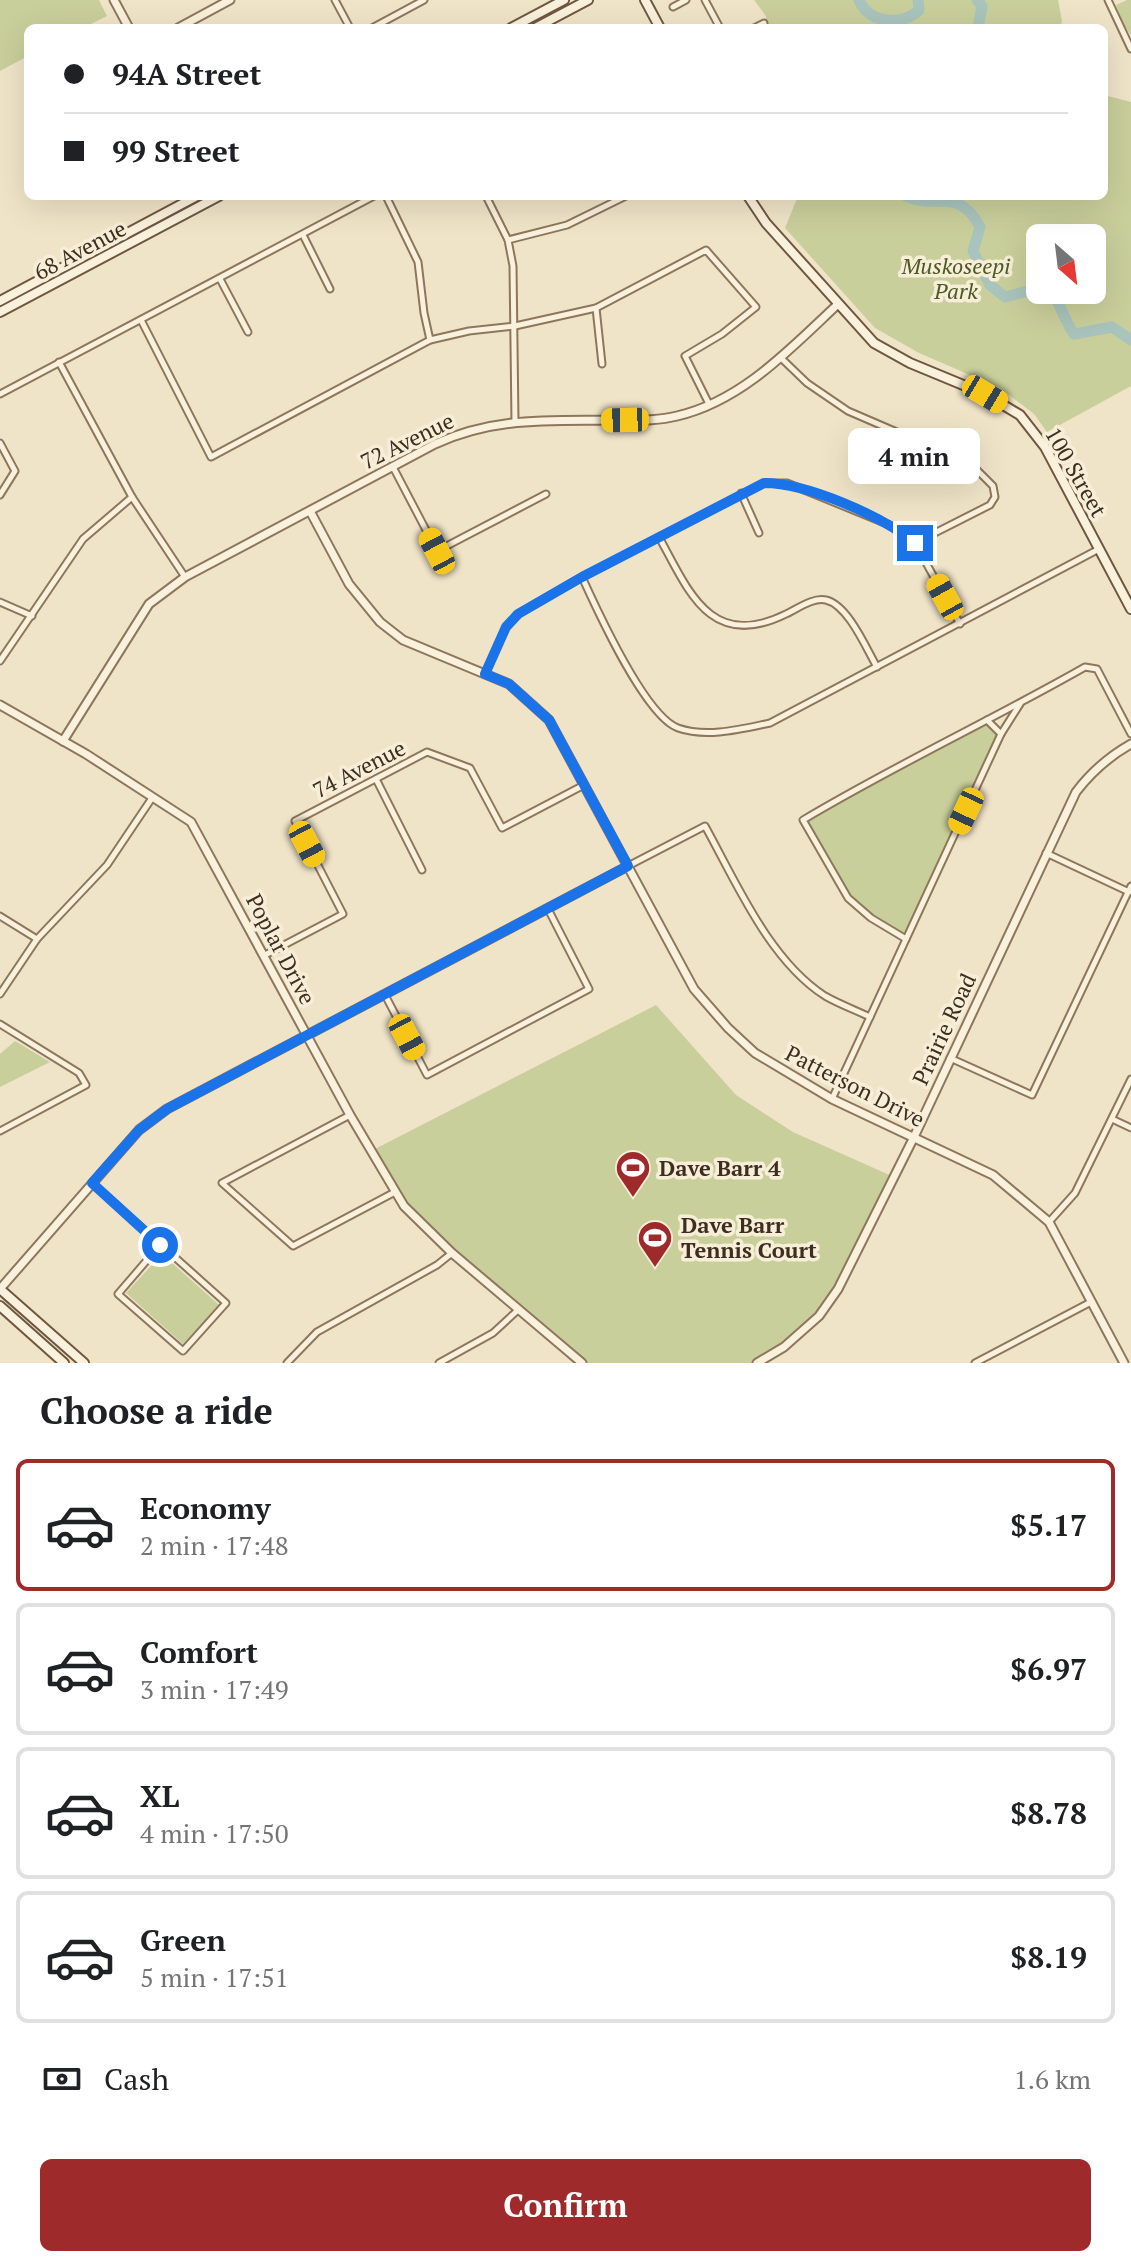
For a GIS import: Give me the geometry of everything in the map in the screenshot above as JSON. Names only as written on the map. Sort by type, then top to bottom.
[{"type":"main road","points":[[519,24],[564,0]]},
{"type":"main road","points":[[543,24],[588,0]]},
{"type":"main road","points":[[645,0],[658,24]]},
{"type":"main road","name":"68 Avenue","points":[[0,301],[189,200]]},
{"type":"main road","name":"68 Avenue","points":[[0,312],[211,200]]},
{"type":"main road","name":"100 Street","points":[[754,200],[766,223],[837,305],[884,350],[985,394],[1020,415],[1045,447],[1131,609]]},
{"type":"main road","points":[[0,1289],[84,1363]]},
{"type":"main road","points":[[0,1306],[64,1363]]},
{"type":"street","points":[[114,0],[127,24]]},
{"type":"street","points":[[185,24],[230,0]]},
{"type":"street","points":[[335,0],[348,24]]},
{"type":"street","points":[[379,24],[424,0]]},
{"type":"street","points":[[673,7],[686,0]]},
{"type":"street","points":[[705,0],[718,24]]},
{"type":"street","points":[[1108,0],[1131,49]]},
{"type":"street","points":[[0,394],[367,200]]},
{"type":"street","points":[[388,200],[418,262],[430,340]]},
{"type":"street","points":[[488,200],[508,240],[513,266],[515,422]]},
{"type":"street","points":[[508,240],[567,225],[618,200]]},
{"type":"street","points":[[303,235],[330,289]]},
{"type":"street","points":[[141,320],[211,457],[430,340],[596,308],[706,250],[756,307],[722,334],[685,356],[709,404]]},
{"type":"street","points":[[220,279],[248,332]]},
{"type":"street","name":"72 Avenue","points":[[63,741],[140,616],[159,595],[185,577],[452,436],[478,427],[515,422],[665,418],[696,411],[752,380],[837,305]]},
{"type":"street","points":[[596,308],[602,364]]},
{"type":"street","points":[[780,357],[807,383],[848,411],[971,464],[993,486],[995,497],[990,505],[915,543]]},
{"type":"street","points":[[59,362],[132,497],[185,577]]},
{"type":"street","points":[[0,443],[15,471],[0,495]]},
{"type":"street","points":[[393,467],[437,551],[546,494]]},
{"type":"street","points":[[485,674],[506,627],[518,614],[582,577],[764,483],[787,483],[897,528],[915,543],[960,624]]},
{"type":"street","points":[[741,493],[759,533]]},
{"type":"street","points":[[0,661],[83,539],[132,497]]},
{"type":"street","name":"Patterson Drive","points":[[310,511],[349,584],[380,622],[403,640],[509,684],[549,720],[694,989],[719,1018],[755,1053],[832,1099],[993,1175],[1049,1222],[1124,1363]]},
{"type":"street","points":[[659,537],[689,591],[708,614],[721,621],[751,626],[773,620],[816,599],[829,600],[851,620],[877,667]]},
{"type":"street","points":[[582,577],[600,617],[655,712],[677,728],[724,733],[770,723],[1100,549]]},
{"type":"street","points":[[0,602],[32,616]]},
{"type":"street","points":[[906,939],[871,918],[848,898],[803,820],[878,775],[1085,667],[1097,669],[1131,734]]},
{"type":"street","points":[[832,1099],[1001,734],[1021,703]]},
{"type":"street","name":"Poplar Drive","points":[[0,705],[191,822],[350,1115],[404,1206],[452,1253],[582,1363]]},
{"type":"street","points":[[987,720],[1001,734]]},
{"type":"street","name":"Prairie Road","points":[[757,1363],[784,1347],[819,1316],[838,1289],[914,1137],[1076,792],[1106,758],[1131,744]]},
{"type":"street","name":"74 Avenue","points":[[265,955],[343,914],[295,821],[427,752],[470,768],[502,828],[584,785]]},
{"type":"street","points":[[376,779],[422,870]]},
{"type":"street","points":[[0,994],[37,939],[107,865],[152,798]]},
{"type":"street","points":[[0,1289],[139,1130],[167,1109],[705,826],[759,923],[793,967],[825,995],[870,1017]]},
{"type":"street","points":[[950,1058],[1032,1095],[1130,889],[1045,853]]},
{"type":"street","points":[[385,995],[427,1075],[589,989],[547,908]]},
{"type":"street","points":[[0,916],[37,939]]},
{"type":"street","points":[[0,1024],[79,1073],[86,1085],[0,1131]]},
{"type":"street","points":[[1049,1222],[1075,1193],[1131,1079]]},
{"type":"street","points":[[350,1115],[222,1183],[293,1246],[395,1192]]},
{"type":"street","points":[[1112,1119],[1131,1128]]},
{"type":"street","points":[[92,1183],[226,1303],[183,1351],[118,1294],[160,1245]]},
{"type":"street","points":[[287,1363],[317,1332],[437,1265],[452,1253]]},
{"type":"street","points":[[975,1363],[1091,1302]]},
{"type":"street","points":[[439,1363],[493,1333],[519,1309]]},
{"type":"green space","points":[[0,0],[99,0],[107,16],[91,24],[24,24],[24,58],[0,71]]},
{"type":"green space","points":[[754,0],[1058,0],[1062,21],[1061,24],[766,24],[766,16]]},
{"type":"green space","points":[[1131,0],[1131,35],[1116,5]]},
{"type":"green space","name":"Muskoseepi Park","points":[[1108,96],[1131,102],[1131,386],[1047,432],[1034,414],[1000,388],[919,353],[875,328],[785,228],[796,200],[1108,200]]},
{"type":"green space","points":[[987,720],[1001,734],[906,939],[871,918],[848,898],[803,820]]},
{"type":"green space","points":[[656,1005],[736,1095],[793,1132],[894,1177],[838,1291],[812,1322],[764,1363],[573,1363],[519,1309],[404,1206],[371,1151]]},
{"type":"green space","points":[[15,1041],[50,1062],[0,1087],[0,1054]]},
{"type":"green space","points":[[162,1254],[219,1305],[183,1344],[126,1293]]},
{"type":"waterway","points":[[859,0],[870,14],[886,20],[904,19],[912,15],[919,10],[918,0]]},
{"type":"waterway","points":[[977,0],[982,6],[979,24]]},
{"type":"waterway","points":[[917,200],[955,203],[972,214],[980,227],[973,251],[990,285],[1005,297],[1026,292]]},
{"type":"waterway","points":[[1059,304],[1074,334],[1112,327],[1131,340]]},
{"type":"place","name":"Dave Barr 4","points":[[633,1199]]},
{"type":"place","name":"Dave Barr Tennis Court","points":[[655,1269]]},
{"type":"route","points":[[160,1245],[92,1183],[139,1130],[167,1109],[628,866],[549,720],[509,684],[485,674],[506,627],[518,614],[582,577],[764,483],[787,483],[872,516],[897,528],[915,543]]}]
